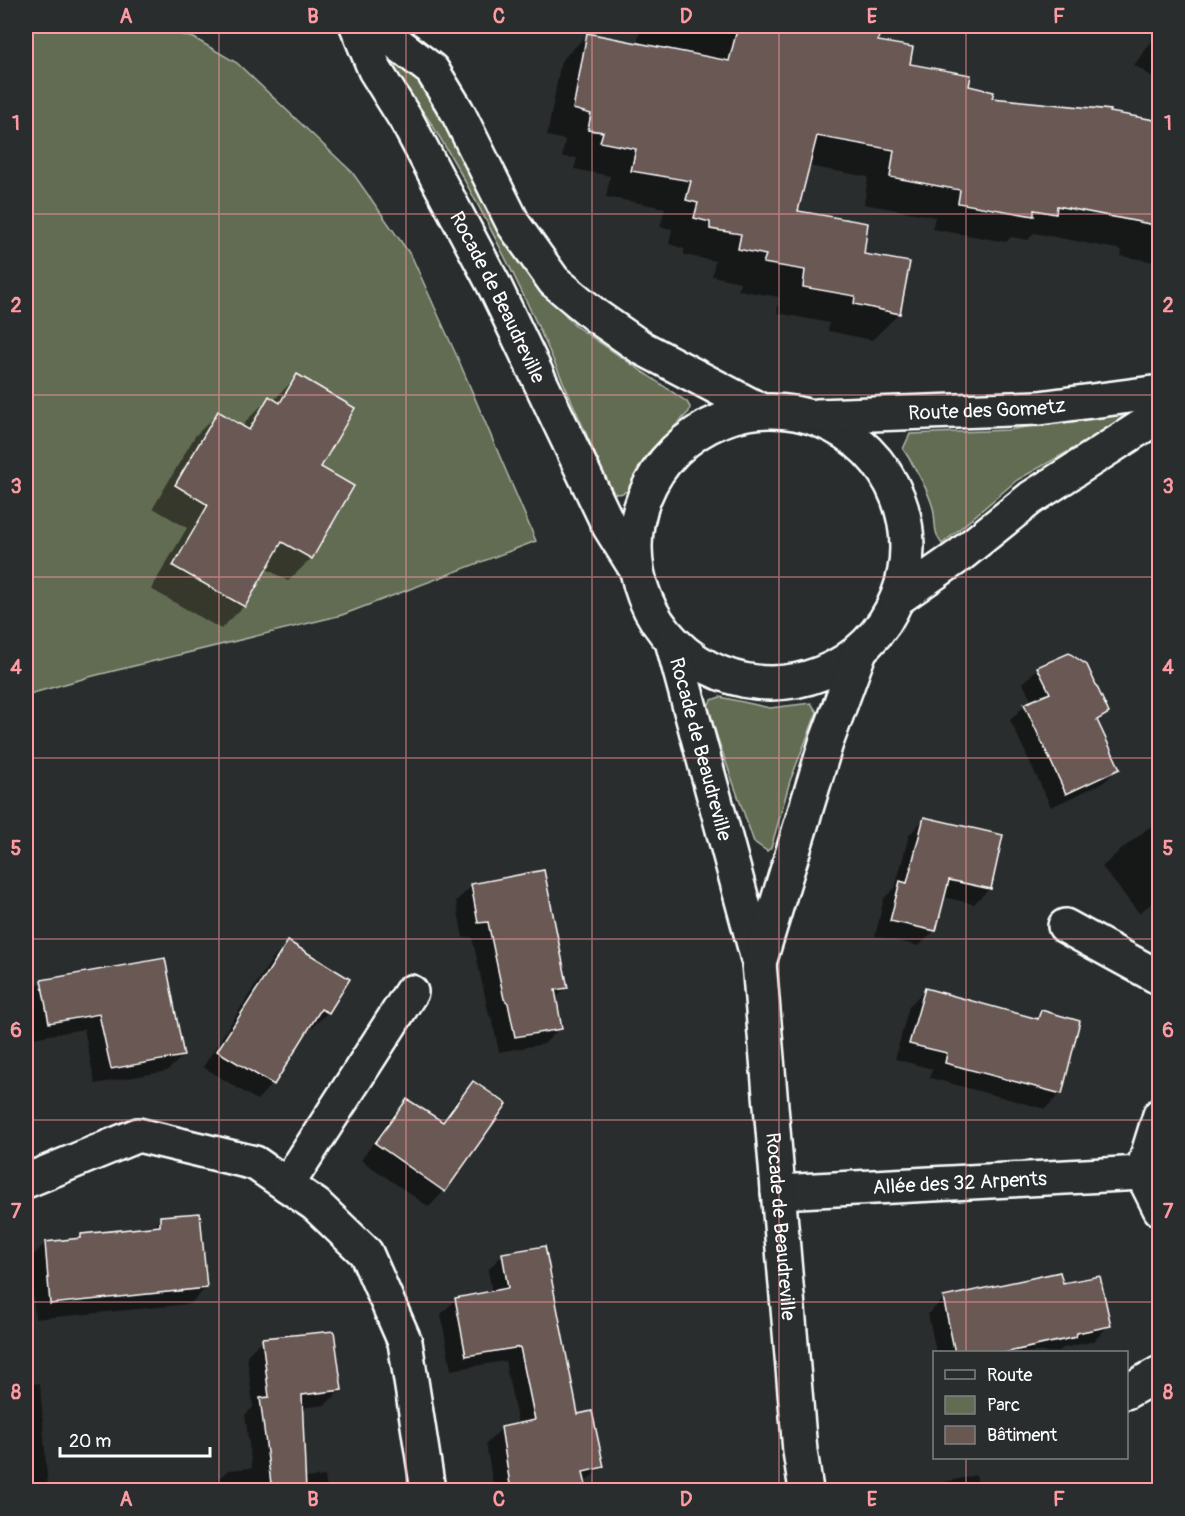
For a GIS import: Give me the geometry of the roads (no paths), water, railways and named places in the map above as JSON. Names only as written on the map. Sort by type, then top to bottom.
[{"type":"street","name":"Rocade de Beaudreville","points":[[357,26],[375,70],[408,123],[494,285],[609,526],[636,569]]},
{"type":"street","points":[[362,26],[393,40],[432,70],[457,111],[514,225],[554,281],[596,316],[642,348],[760,410]]},
{"type":"street","name":"Route des Gometz","points":[[813,416],[1040,408],[1160,392]]},
{"type":"street","points":[[760,410],[787,411],[813,416],[847,433],[875,458],[895,489],[906,525],[907,562],[897,599],[881,627],[860,651],[824,673],[784,683],[743,681],[705,666],[672,641],[649,608],[636,569],[637,524],[651,482],[679,446],[716,421],[760,410]]},
{"type":"street","points":[[897,599],[958,556],[1031,498],[1160,416]]},
{"type":"street","name":"Rocade de Beaudreville","points":[[672,641],[759,963],[800,1451],[806,1491]]},
{"type":"street","name":"Rocade de Beaudreville","points":[[759,963],[826,743],[860,651]]},
{"type":"street","points":[[1065,926],[1160,978]]},
{"type":"street","points":[[287,1185],[411,992]]},
{"type":"street","points":[[1160,1115],[1142,1173],[1160,1209]]},
{"type":"street","points":[[26,1181],[138,1135],[255,1163],[316,1205],[366,1253],[405,1342],[428,1491]]},
{"type":"street","name":"Allée des 32 Arpents","points":[[778,1192],[1142,1173]]},
{"type":"street","points":[[1128,1391],[1160,1373]]}]
